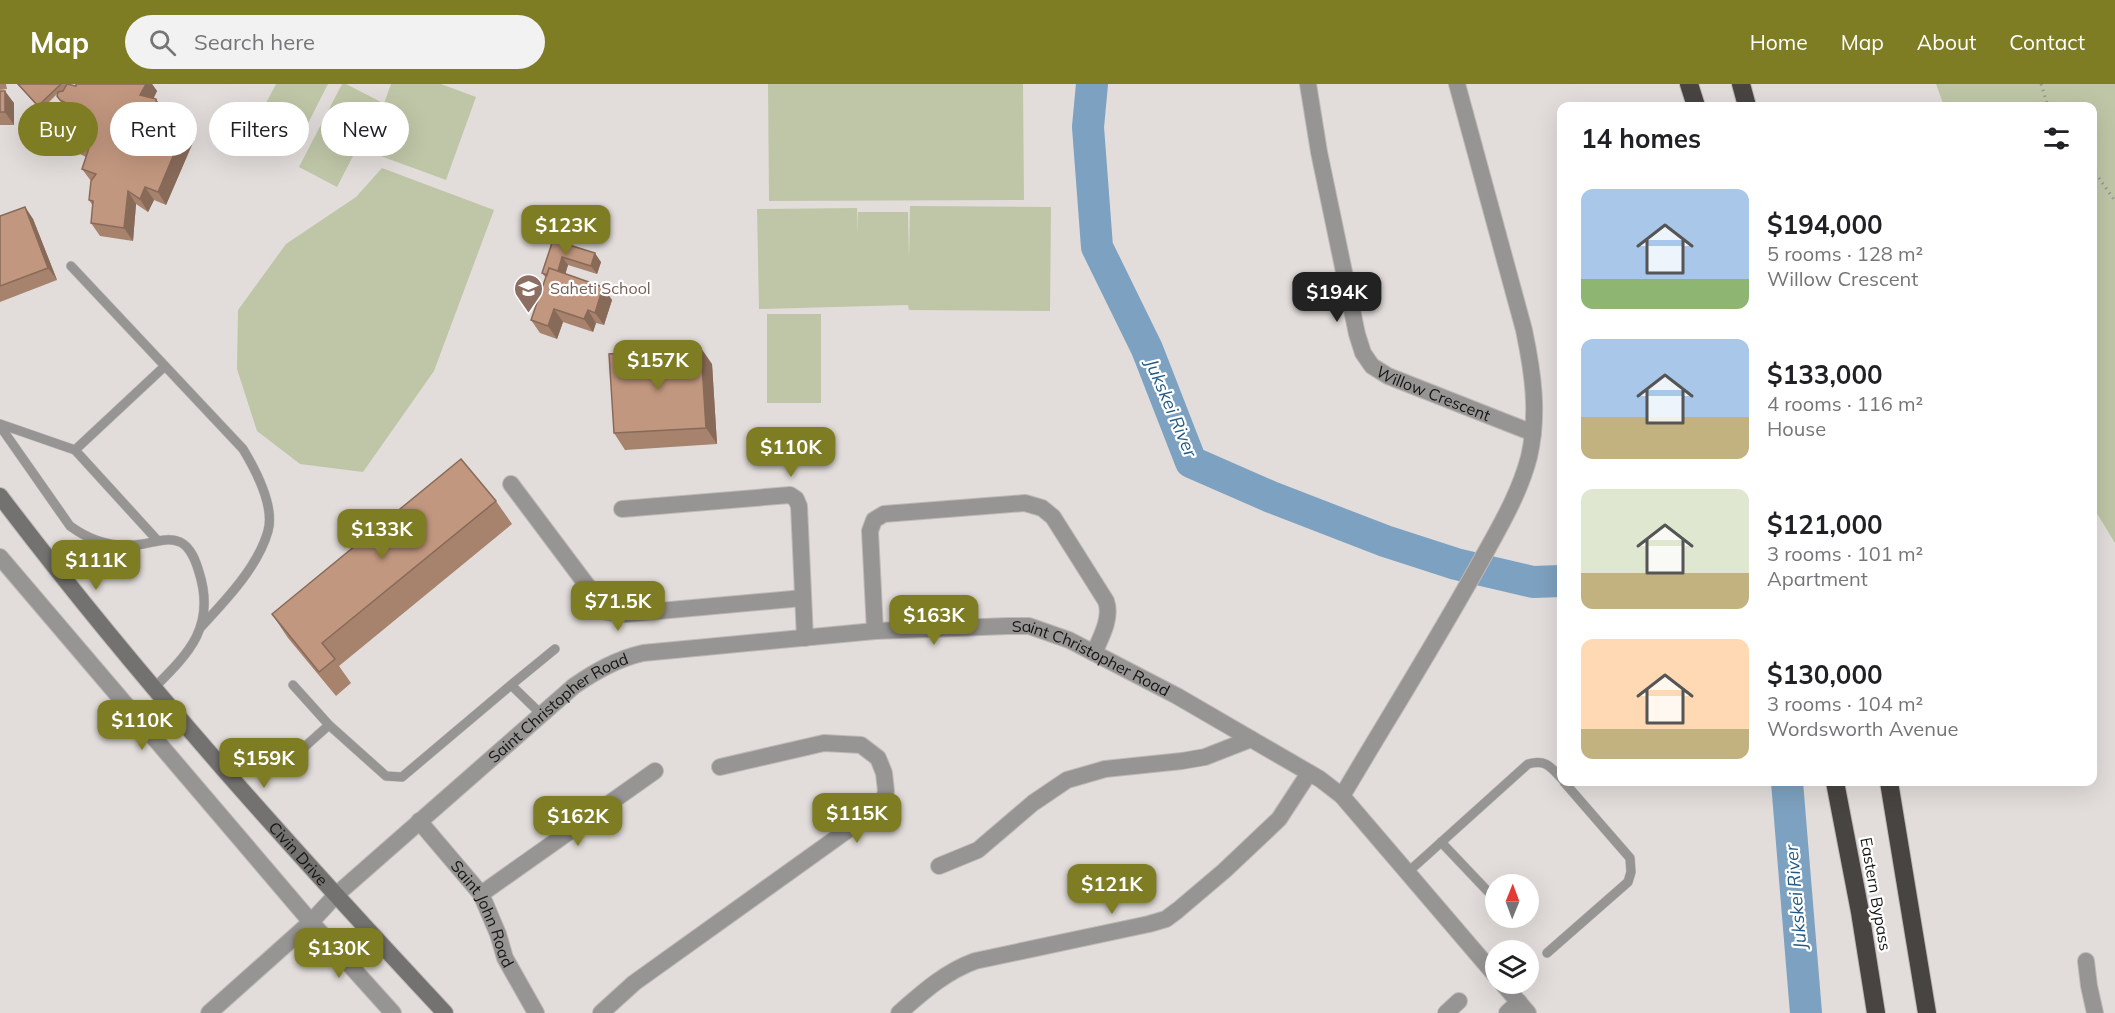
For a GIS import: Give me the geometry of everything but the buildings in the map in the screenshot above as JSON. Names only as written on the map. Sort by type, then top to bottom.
[{"type":"highway","points":[[1689,84],[1695,102]]},
{"type":"highway","points":[[1741,84],[1746,102]]},
{"type":"highway","name":"Eastern Bypass","points":[[1836,786],[1860,912],[1876,1013]]},
{"type":"highway","name":"Eastern Bypass","points":[[1890,786],[1926,1013]]},
{"type":"main road","name":"Civin Drive","points":[[0,496],[63,579],[154,688],[336,895],[445,1013]]},
{"type":"street","name":"Willow Crescent","points":[[1308,84],[1346,286],[1364,353],[1372,366],[1388,376],[1533,434]]},
{"type":"street","points":[[1342,796],[1498,529],[1520,484],[1529,457],[1533,434],[1535,397],[1531,366],[1456,84]]},
{"type":"street","points":[[511,484],[607,612],[626,614],[803,598]]},
{"type":"street","points":[[622,509],[790,495],[796,499],[799,506],[805,638]]},
{"type":"street","points":[[875,631],[870,531],[874,520],[884,514],[1026,503],[1042,508],[1053,517],[1106,601],[1109,609],[1108,616],[1094,653]]},
{"type":"street","points":[[0,557],[311,922],[393,1013]]},
{"type":"street","name":"Saint Christopher Road","points":[[209,1013],[311,922],[336,895],[419,820],[574,686],[594,672],[628,656],[643,652],[875,631],[1029,626],[1069,640],[1177,696],[1309,773],[1342,796],[1485,963]]},
{"type":"street","points":[[939,866],[978,850],[1033,803],[1067,780],[1105,769],[1205,757],[1251,739]]},
{"type":"street","points":[[601,1013],[634,983],[878,809],[884,800],[886,791],[884,773],[878,758],[861,745],[839,742],[814,745],[720,767]]},
{"type":"street","points":[[481,894],[655,771]]},
{"type":"street","points":[[899,1013],[956,968],[975,961],[1166,919],[1224,871],[1279,819],[1309,773]]},
{"type":"street","name":"Saint John Road","points":[[419,820],[481,894],[498,934],[505,958],[536,1013]]},
{"type":"street","points":[[2086,961],[2095,1013]]},
{"type":"street","points":[[1509,994],[1518,1009]]},
{"type":"street","points":[[1446,1013],[1459,1001]]},
{"type":"lane","points":[[71,266],[243,449],[259,475],[267,504],[269,529],[257,556],[231,594],[200,628],[183,659],[154,688]]},
{"type":"lane","points":[[75,450],[165,366]]},
{"type":"lane","points":[[0,425],[60,513],[78,532],[99,543],[112,545],[141,545],[168,540],[181,543],[195,558],[205,591],[200,628]]},
{"type":"lane","points":[[0,425],[75,450],[158,541]]},
{"type":"lane","points":[[293,685],[329,725],[386,776],[402,777],[555,649]]},
{"type":"lane","points":[[511,685],[541,714]]},
{"type":"lane","points":[[301,750],[329,725]]},
{"type":"lane","points":[[1407,873],[1528,764],[1538,761],[1550,766],[1557,774]]},
{"type":"lane","points":[[1547,953],[1628,882],[1631,872],[1630,858],[1568,786]]},
{"type":"lane","points":[[1441,842],[1485,888]]},
{"type":"path","points":[[2041,84],[2047,102]]},
{"type":"path","points":[[2097,175],[2115,201]]},
{"type":"green space","points":[[276,84],[328,84],[309,121],[309,102],[267,102]]},
{"type":"green space","points":[[342,84],[346,84],[381,102],[333,102]]},
{"type":"green space","points":[[391,84],[441,84],[476,97],[446,180],[381,156],[409,156],[409,102],[385,102]]},
{"type":"green space","points":[[768,84],[1023,84],[1024,200],[769,201]]},
{"type":"green space","points":[[1936,84],[2115,84],[2115,543],[2097,514],[2097,102],[1943,102]]},
{"type":"green space","points":[[321,125],[321,156],[353,156],[337,187],[299,167],[305,156],[309,156],[309,148]]},
{"type":"green space","points":[[382,168],[494,210],[434,371],[363,472],[300,464],[257,431],[237,369],[238,310],[286,244],[356,197]]},
{"type":"green space","points":[[910,206],[1051,207],[1050,311],[909,310],[908,305],[759,309],[757,209],[857,208],[858,233],[858,212],[908,212],[909,259]]},
{"type":"green space","points":[[767,314],[821,314],[821,403],[767,403]]},
{"type":"waterway","name":"Jukskei River","points":[[1092,84],[1088,127],[1097,247],[1147,349],[1191,462],[1271,497],[1385,541],[1456,564],[1533,582],[1557,581]]},
{"type":"waterway","name":"Jukskei River","points":[[1787,786],[1806,1013]]},
{"type":"place","name":"Saheti School","points":[[529,314]]}]
